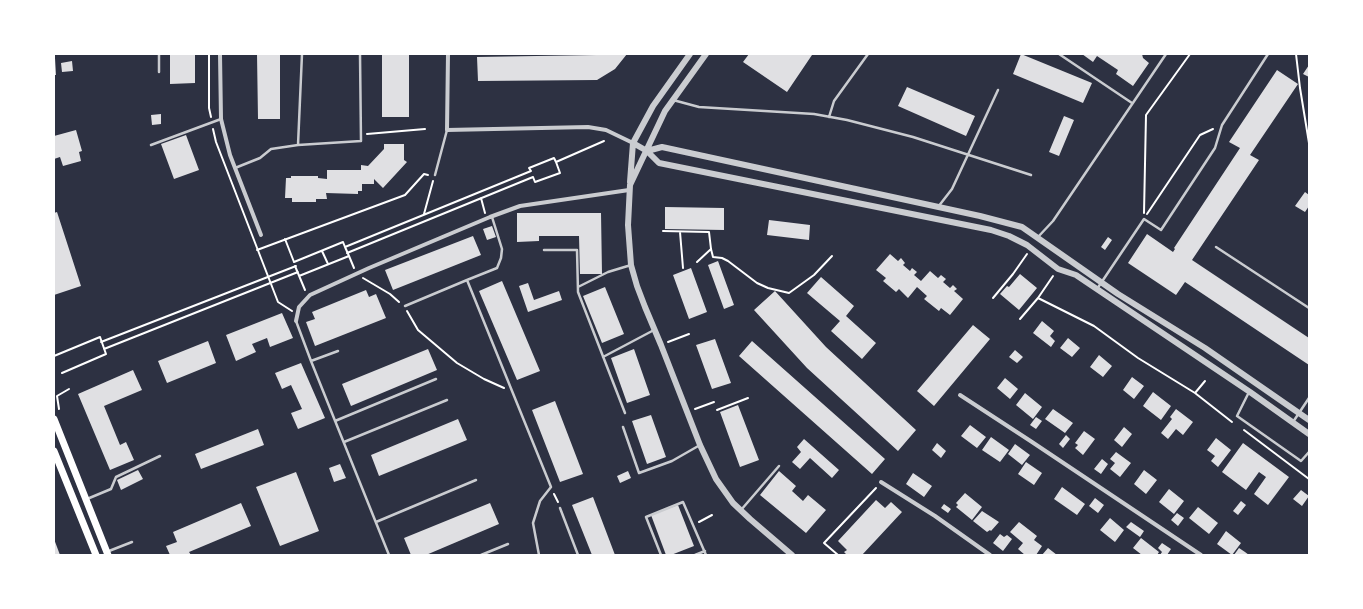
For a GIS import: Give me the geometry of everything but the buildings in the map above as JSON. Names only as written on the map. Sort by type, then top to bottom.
[{"type":"main road","points":[[54,419],[108,554]]},
{"type":"main road","points":[[54,451],[96,555]]},
{"type":"street","points":[[220,54],[221,118],[230,155],[261,235]]},
{"type":"street","points":[[448,54],[447,130],[588,127],[606,130],[647,151],[659,163],[991,230],[1010,236],[1031,248],[1058,269],[1076,275],[1250,392],[1309,434]]},
{"type":"street","points":[[690,54],[653,106],[633,144],[628,225],[631,265],[637,286],[654,330],[700,445],[716,480],[740,510],[792,555]]},
{"type":"street","points":[[630,188],[656,128],[672,100],[706,54]]},
{"type":"street","points":[[647,151],[662,147],[1022,226],[1101,282],[1205,348],[1309,420]]},
{"type":"street","points":[[296,321],[299,307],[308,298],[356,274],[486,219],[520,206],[630,188]]},
{"type":"street","points":[[960,395],[1201,555]]},
{"type":"street","points":[[881,482],[935,516],[990,555]]},
{"type":"lane","points":[[159,54],[159,72]]},
{"type":"lane","points":[[298,145],[302,54]]},
{"type":"lane","points":[[235,168],[260,158],[271,149],[298,145],[361,141],[360,54]]},
{"type":"lane","points":[[829,117],[834,101],[868,54]]},
{"type":"lane","points":[[1059,54],[1132,104]]},
{"type":"lane","points":[[1038,237],[1053,221],[1166,54]]},
{"type":"lane","points":[[1097,289],[1144,218],[1161,230],[1215,148],[1222,125],[1268,54]]},
{"type":"lane","points":[[938,207],[952,188],[998,90]]},
{"type":"lane","points":[[672,100],[698,107],[814,114],[829,117],[913,138],[1031,175]]},
{"type":"lane","points":[[151,145],[221,118]]},
{"type":"lane","points":[[435,175],[447,130]]},
{"type":"lane","points":[[405,306],[497,268],[501,258],[502,249],[492,217]]},
{"type":"lane","points":[[1216,247],[1309,308]]},
{"type":"lane","points":[[544,250],[577,250],[578,292],[625,413]]},
{"type":"lane","points":[[578,287],[608,272],[631,265]]},
{"type":"lane","points":[[467,280],[551,487],[540,501],[533,523],[539,555]]},
{"type":"lane","points":[[296,321],[311,362],[389,555]]},
{"type":"lane","points":[[604,357],[654,330]]},
{"type":"lane","points":[[311,362],[338,351]]},
{"type":"lane","points":[[335,421],[436,379]]},
{"type":"lane","points":[[1250,392],[1237,416],[1301,461],[1309,452]]},
{"type":"lane","points":[[1292,422],[1309,398]]},
{"type":"lane","points":[[344,442],[447,400]]},
{"type":"lane","points":[[623,427],[639,473],[672,461],[700,445]]},
{"type":"lane","points":[[86,500],[111,489],[116,477],[160,456]]},
{"type":"lane","points":[[740,510],[779,466]]},
{"type":"lane","points":[[376,522],[476,480]]},
{"type":"lane","points":[[661,555],[646,517],[683,502],[706,555]]},
{"type":"lane","points":[[560,508],[578,555]]},
{"type":"lane","points":[[108,554],[132,542]]},
{"type":"lane","points":[[481,555],[508,544]]},
{"type":"lane","points":[[695,555],[705,551]]},
{"type":"path","points":[[1144,218],[1146,115],[1190,54]]},
{"type":"path","points":[[1296,54],[1309,143]]},
{"type":"path","points":[[1144,218],[1200,135],[1222,125]]},
{"type":"path","points":[[361,135],[425,128]]},
{"type":"path","points":[[556,162],[604,141]]},
{"type":"path","points":[[554,158],[560,173],[536,182],[531,171],[529,168],[554,158]]},
{"type":"path","points":[[345,247],[531,171]]},
{"type":"path","points":[[257,250],[405,195],[424,174]]},
{"type":"path","points":[[424,214],[435,175]]},
{"type":"path","points":[[347,252],[533,177]]},
{"type":"path","points":[[481,198],[486,219]]},
{"type":"path","points":[[663,232],[709,232],[713,257],[728,261],[757,283],[768,288],[789,293],[814,275],[832,256]]},
{"type":"path","points":[[680,232],[683,268]]},
{"type":"path","points":[[285,239],[308,298]]},
{"type":"path","points":[[294,262],[343,242],[356,274],[390,294],[405,306],[418,330],[457,363],[484,379],[513,393]]},
{"type":"path","points":[[993,298],[1013,274],[1031,248]]},
{"type":"path","points":[[697,262],[711,249]]},
{"type":"path","points":[[322,251],[328,265]]},
{"type":"path","points":[[300,276],[349,256]]},
{"type":"path","points":[[102,342],[296,266]]},
{"type":"path","points":[[104,349],[298,272]]},
{"type":"path","points":[[1020,319],[1038,298],[1054,275]]},
{"type":"path","points":[[1038,298],[1094,326],[1138,358],[1195,393],[1235,424]]},
{"type":"path","points":[[661,345],[689,334]]},
{"type":"path","points":[[54,356],[100,337],[106,354],[62,373]]},
{"type":"path","points":[[1195,393],[1205,381]]},
{"type":"path","points":[[59,409],[57,396],[69,389]]},
{"type":"path","points":[[717,410],[748,398]]},
{"type":"path","points":[[688,412],[714,402]]},
{"type":"path","points":[[1240,428],[1309,479]]},
{"type":"path","points":[[838,555],[824,542],[881,482]]},
{"type":"path","points":[[551,487],[560,508]]},
{"type":"path","points":[[693,525],[712,515]]}]
